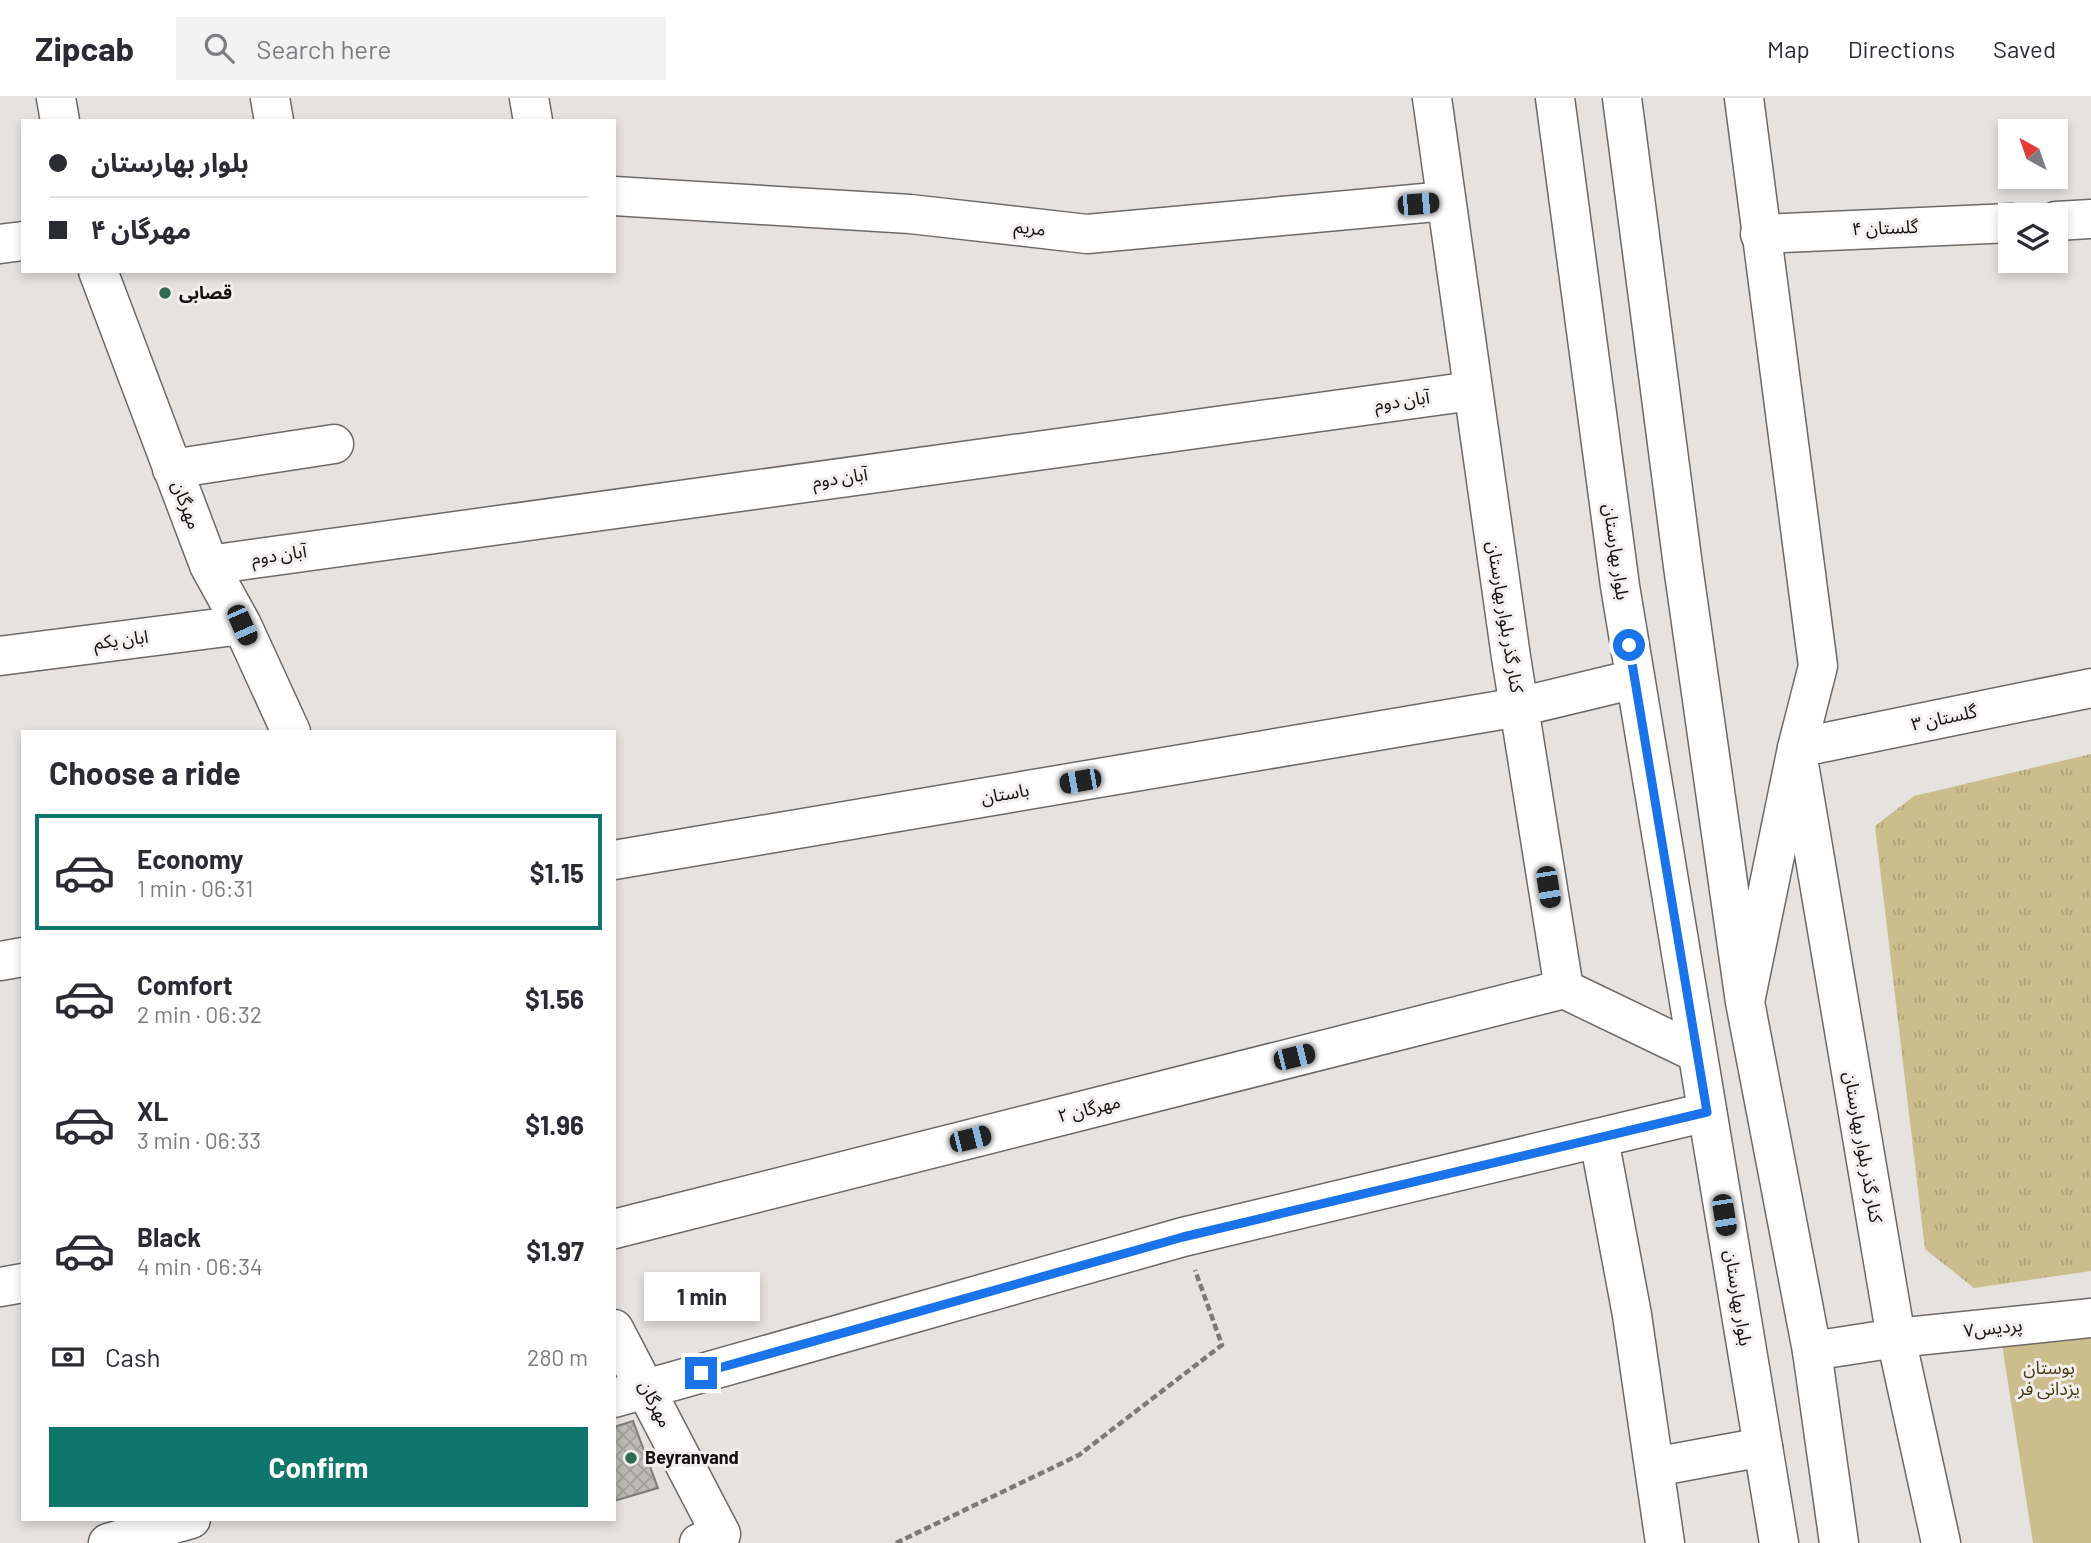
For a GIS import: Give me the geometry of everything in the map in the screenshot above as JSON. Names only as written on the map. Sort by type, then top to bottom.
[{"type":"street","points":[[56,98],[60,119]]},
{"type":"street","points":[[270,98],[274,119]]},
{"type":"street","points":[[528,98],[533,119]]},
{"type":"street","name":"کنار گذر بلوار بهارستان","points":[[1432,98],[1472,391],[1564,989]]},
{"type":"street","name":"کنار گذر بلوار بهارستان","points":[[1744,98],[1818,666],[1797,748],[1745,1002]]},
{"type":"street","points":[[1621,99],[1683,566],[1745,1002],[1812,1351],[1839,1543]]},
{"type":"street","name":"بلوار بهارستان","points":[[1559,102],[1635,679],[1779,1543]]},
{"type":"street","name":"مریم","points":[[616,195],[910,214],[1087,234],[1446,201]]},
{"type":"street","points":[[2068,220],[2091,219]]},
{"type":"street","name":"گلستان ۴","points":[[1760,234],[1998,224]]},
{"type":"street","points":[[0,244],[21,240]]},
{"type":"street","name":"مهرگان","points":[[99,273],[209,565],[242,625],[290,730]]},
{"type":"street","name":"آبان دوم","points":[[209,565],[1472,391]]},
{"type":"street","points":[[172,469],[334,444]]},
{"type":"street","name":"ابان یکم","points":[[0,656],[242,625]]},
{"type":"street","name":"باستان","points":[[616,860],[1519,707],[1635,679]]},
{"type":"street","name":"گلستان ۳","points":[[1797,748],[2091,688]]},
{"type":"street","name":"کنار گذر بلوار بهارستان","points":[[1797,748],[1896,1338],[1941,1543]]},
{"type":"street","points":[[0,961],[21,957]]},
{"type":"street","points":[[1564,989],[1698,1053]]},
{"type":"street","name":"مهرگان ۲","points":[[616,1229],[1564,989]]},
{"type":"street","points":[[631,1393],[1183,1237],[1707,1112]]},
{"type":"street","points":[[1599,1139],[1632,1315],[1665,1543]]},
{"type":"street","points":[[0,1287],[21,1283]]},
{"type":"street","name":"پردیس۷","points":[[1812,1351],[1896,1338],[2091,1318]]},
{"type":"street","name":"مهرگان","points":[[616,1337],[631,1393],[721,1534],[699,1543]]},
{"type":"street","points":[[1654,1467],[1763,1447]]},
{"type":"street","points":[[108,1543],[184,1521]]},
{"type":"path","points":[[896,1543],[1079,1455],[1222,1345],[1183,1237]]},
{"type":"green space","points":[[2091,754],[2091,1271],[1974,1288],[1925,1249],[1875,826],[1914,796]]},
{"type":"green space","name":"بوستان یزدانی فر","points":[[2091,1328],[2091,1543],[2033,1543],[2001,1338]]},
{"type":"building","name":"Beyranvand","points":[[633,1421],[658,1488],[616,1500],[616,1426]]},
{"type":"place","name":"قصابی","points":[[165,293]]},
{"type":"place","name":"Beyranvand","points":[[631,1458]]},
{"type":"route","points":[[701,1373],[1183,1237],[1707,1112],[1629,645]]}]
